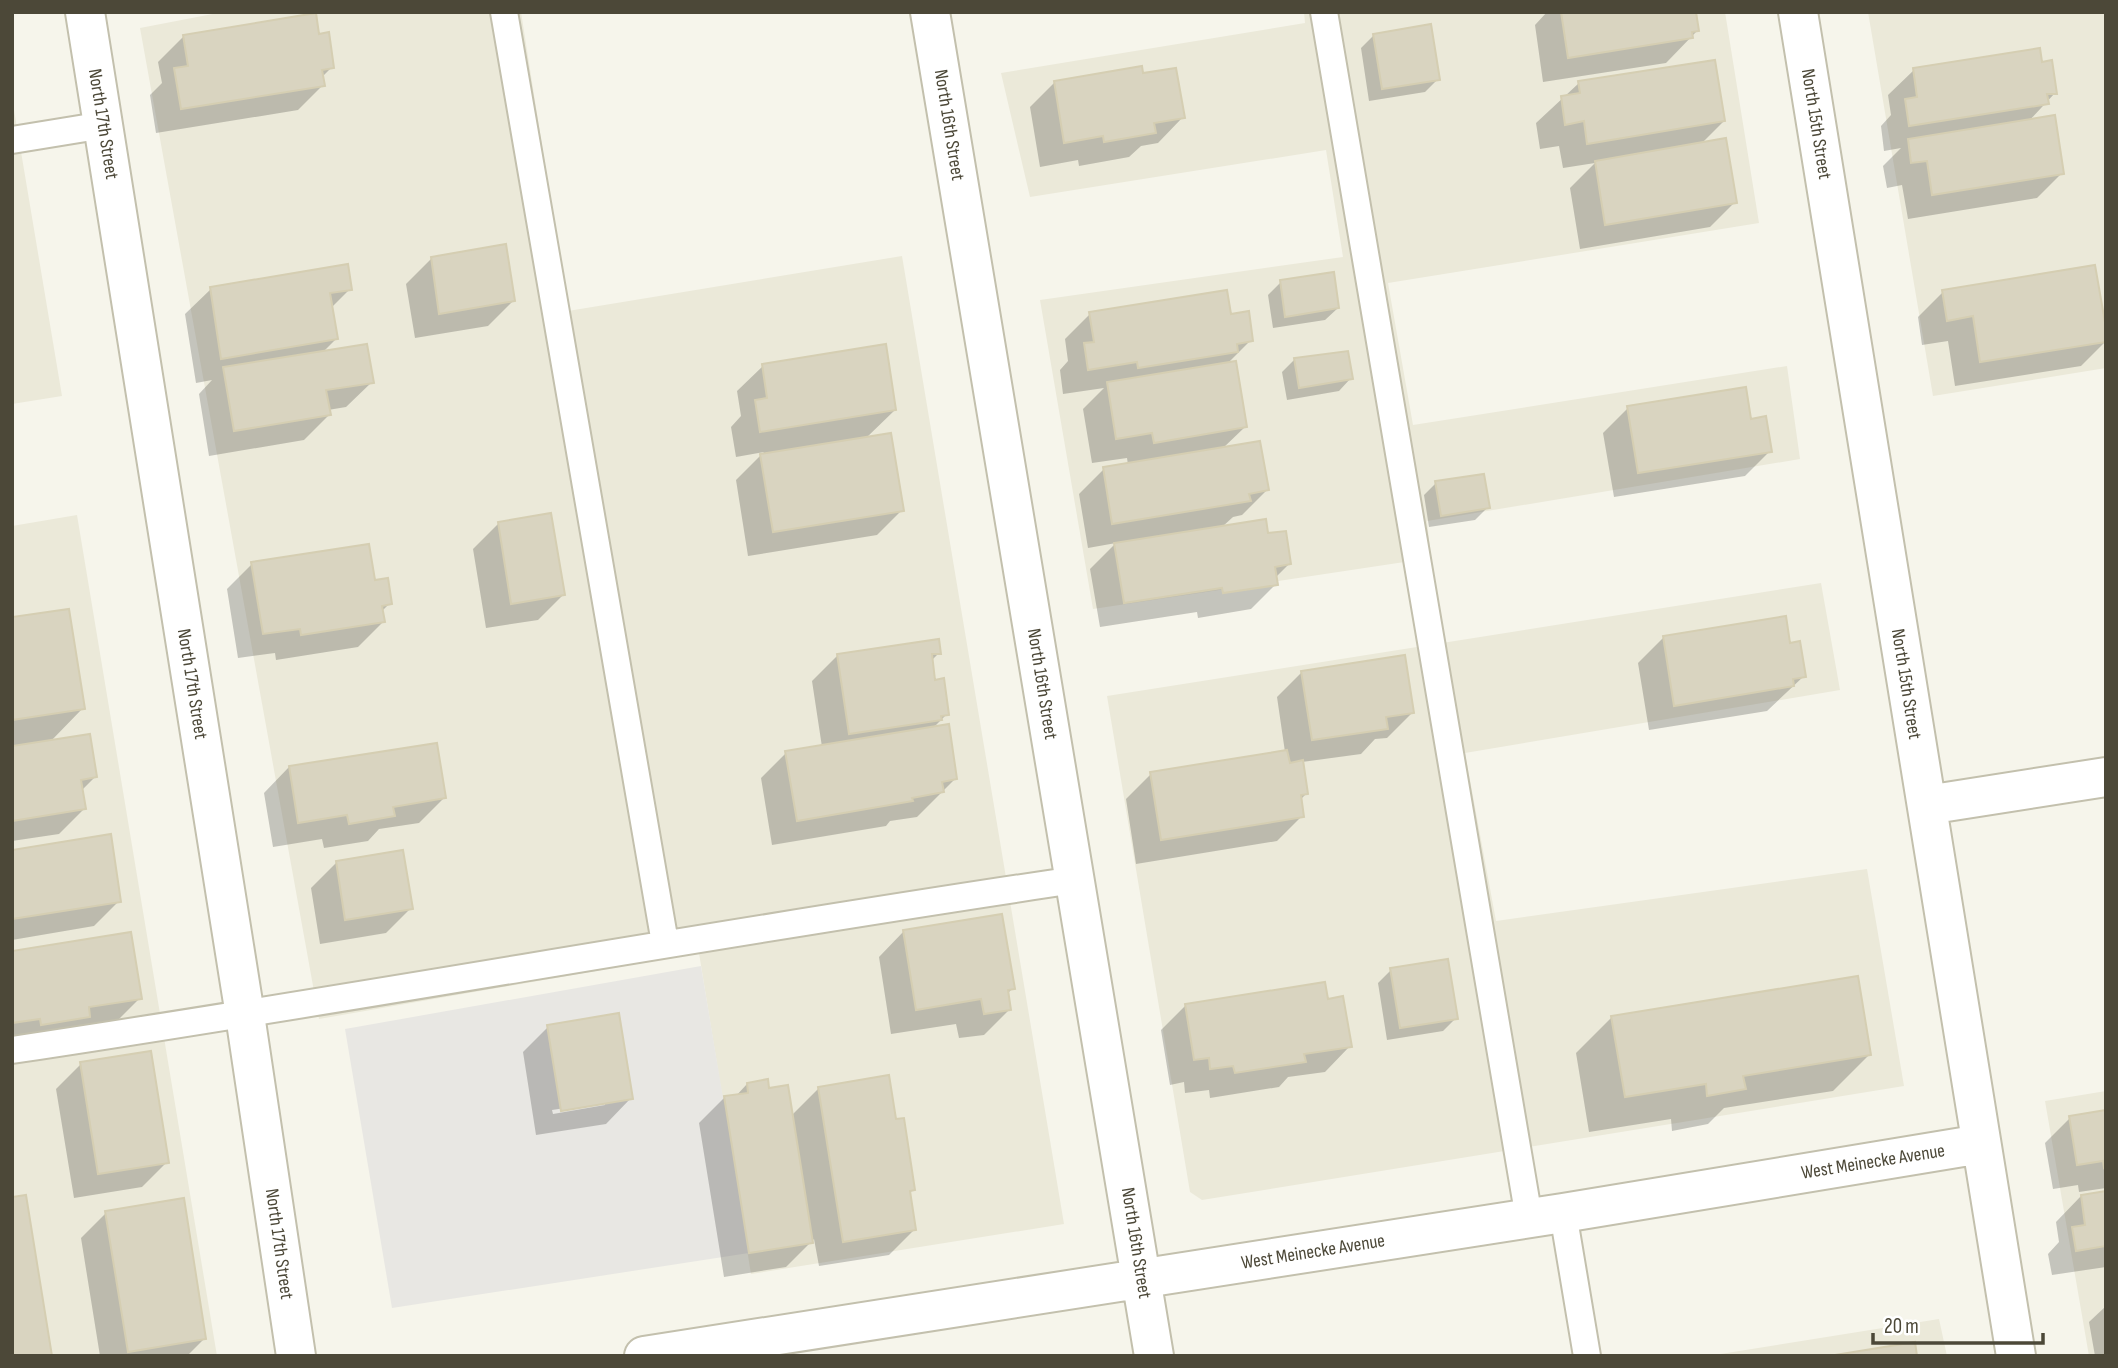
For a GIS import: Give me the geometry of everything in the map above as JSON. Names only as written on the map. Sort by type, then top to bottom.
[{"type":"street","name":"North 17th Street","points":[[85,12],[245,1015],[296,1356]]},
{"type":"street","name":"North 16th Street","points":[[930,12],[1154,1356]]},
{"type":"street","name":"North 15th Street","points":[[1798,12],[2016,1356]]},
{"type":"street","points":[[1927,805],[2106,777]]},
{"type":"street","name":"West Meinecke Avenue","points":[[644,1356],[1546,1216],[1981,1144]]},
{"type":"lane","points":[[504,12],[665,943]]},
{"type":"lane","points":[[1324,12],[1546,1216],[1587,1356]]},
{"type":"lane","points":[[12,139],[104,125]]},
{"type":"lane","points":[[12,1050],[245,1015],[665,943],[1075,880]]},
{"type":"shaded area","points":[[223,12],[521,12],[568,311],[902,256],[1064,1224],[751,1274],[699,953],[319,1019],[140,28]]},
{"type":"shaded area","points":[[1304,12],[1725,12],[1759,223],[1388,283],[1413,425],[1787,366],[1800,459],[1427,521],[1431,558],[1093,609],[1040,300],[1343,257],[1326,150],[1030,197],[1001,73],[1305,23]]},
{"type":"shaded area","points":[[1868,12],[2106,12],[2106,368],[1933,396]]},
{"type":"shaded area","points":[[12,98],[62,396],[12,404]]},
{"type":"shaded area","points":[[77,515],[217,1356],[12,1356],[12,526]]},
{"type":"shaded area","points":[[1821,583],[1840,690],[1465,753],[1496,921],[1867,869],[1904,1086],[1202,1200],[1190,1192],[1107,696]]},
{"type":"shaded area","points":[[701,966],[749,1253],[392,1308],[345,1029]]},
{"type":"shaded area","points":[[2106,1091],[2106,1356],[2089,1356],[2045,1101]]},
{"type":"shaded area","points":[[1939,1319],[1947,1356],[1708,1356]]},
{"type":"building","points":[[1561,12],[1696,12],[1699,31],[1692,32],[1693,38],[1568,58]]},
{"type":"building","points":[[316,13],[319,34],[329,32],[334,68],[322,70],[325,86],[181,109],[174,68],[188,66],[183,35]]},
{"type":"building","points":[[1431,24],[1440,80],[1382,89],[1373,34]]},
{"type":"building","points":[[2040,48],[2042,62],[2052,60],[2057,94],[2047,94],[2049,104],[1909,126],[1905,99],[1917,97],[1913,68]]},
{"type":"building","points":[[1715,60],[1725,121],[1587,144],[1584,121],[1565,125],[1561,96],[1580,93],[1578,81]]},
{"type":"building","points":[[1142,66],[1143,73],[1176,68],[1185,118],[1154,123],[1156,133],[1104,142],[1103,136],[1064,143],[1054,81]]},
{"type":"building","points":[[2055,115],[2064,174],[1932,195],[1927,161],[1911,163],[1908,139]]},
{"type":"building","points":[[1726,138],[1737,203],[1605,225],[1595,161]]},
{"type":"building","points":[[506,244],[515,301],[439,314],[431,257]]},
{"type":"building","points":[[348,264],[352,290],[330,293],[338,339],[221,359],[210,287]]},
{"type":"building","points":[[2095,265],[2106,342],[1980,362],[1973,316],[1947,321],[1942,290]]},
{"type":"building","points":[[1334,272],[1339,308],[1285,317],[1280,280]]},
{"type":"building","points":[[1227,290],[1231,314],[1249,311],[1253,341],[1237,344],[1238,352],[1138,368],[1137,362],[1088,370],[1084,343],[1094,342],[1089,312]]},
{"type":"building","points":[[367,344],[374,383],[326,390],[331,415],[234,431],[223,367]]},
{"type":"building","points":[[886,344],[896,410],[760,432],[755,400],[767,398],[762,364]]},
{"type":"building","points":[[1348,351],[1353,379],[1299,388],[1294,358]]},
{"type":"building","points":[[1236,361],[1247,427],[1154,443],[1152,433],[1116,439],[1107,382]]},
{"type":"building","points":[[1746,387],[1751,419],[1766,416],[1772,452],[1638,473],[1627,406]]},
{"type":"building","points":[[891,433],[904,511],[773,532],[760,454]]},
{"type":"building","points":[[1260,441],[1269,490],[1249,494],[1251,501],[1112,524],[1103,467]]},
{"type":"building","points":[[1484,474],[1490,508],[1441,516],[1435,481]]},
{"type":"building","points":[[551,513],[565,595],[511,604],[498,522]]},
{"type":"building","points":[[1266,519],[1268,533],[1286,531],[1291,564],[1275,567],[1278,585],[1223,593],[1222,588],[1124,603],[1114,543]]},
{"type":"building","points":[[369,544],[375,580],[388,578],[392,604],[382,606],[385,622],[301,635],[300,629],[263,634],[251,562]]},
{"type":"building","points":[[69,609],[85,709],[12,720],[12,617]]},
{"type":"building","points":[[1786,616],[1790,643],[1800,641],[1806,677],[1793,679],[1794,686],[1674,706],[1663,636]]},
{"type":"building","points":[[939,639],[941,654],[932,654],[935,680],[944,678],[949,715],[941,716],[942,720],[849,734],[837,654]]},
{"type":"building","points":[[1405,655],[1414,713],[1386,717],[1388,729],[1312,740],[1301,671]]},
{"type":"building","points":[[949,724],[957,779],[942,782],[944,792],[912,798],[913,801],[797,821],[785,751]]},
{"type":"building","points":[[90,734],[97,777],[81,780],[86,809],[12,821],[12,746]]},
{"type":"building","points":[[437,743],[446,798],[393,807],[395,816],[349,824],[347,815],[298,823],[289,766]]},
{"type":"building","points":[[1287,750],[1290,763],[1303,760],[1308,794],[1301,795],[1304,817],[1161,840],[1150,772]]},
{"type":"building","points":[[111,834],[121,902],[12,919],[12,850]]},
{"type":"building","points":[[403,850],[413,909],[345,920],[336,861]]},
{"type":"building","points":[[1002,914],[1015,989],[1008,990],[1011,1010],[984,1014],[981,999],[916,1010],[903,930]]},
{"type":"building","points":[[131,932],[142,999],[89,1007],[90,1017],[41,1025],[40,1019],[12,1023],[12,951]]},
{"type":"building","points":[[1448,959],[1458,1019],[1400,1028],[1390,968]]},
{"type":"building","points":[[1858,976],[1871,1055],[1743,1076],[1746,1089],[1707,1096],[1706,1084],[1625,1097],[1611,1016]]},
{"type":"building","points":[[1325,982],[1328,999],[1343,996],[1352,1047],[1304,1054],[1306,1062],[1235,1073],[1233,1066],[1210,1069],[1209,1058],[1194,1060],[1185,1004]]},
{"type":"building","points":[[619,1013],[633,1099],[561,1111],[547,1025]]},
{"type":"building","points":[[151,1051],[169,1163],[98,1174],[80,1062]]},
{"type":"building","points":[[889,1075],[896,1119],[904,1118],[915,1190],[910,1191],[916,1230],[843,1242],[818,1087]]},
{"type":"building","points":[[768,1079],[769,1088],[788,1085],[813,1243],[749,1253],[724,1096],[748,1093],[747,1083]]},
{"type":"building","points":[[2106,1110],[2106,1167],[2104,1168],[2103,1161],[2077,1165],[2069,1116]]},
{"type":"building","points":[[2106,1191],[2106,1246],[2076,1251],[2072,1227],[2085,1225],[2081,1195]]},
{"type":"building","points":[[26,1195],[52,1356],[12,1356],[12,1197]]},
{"type":"building","points":[[184,1198],[206,1339],[128,1352],[105,1211]]},
{"type":"building","points":[[1915,1342],[1917,1356],[1829,1356]]}]
